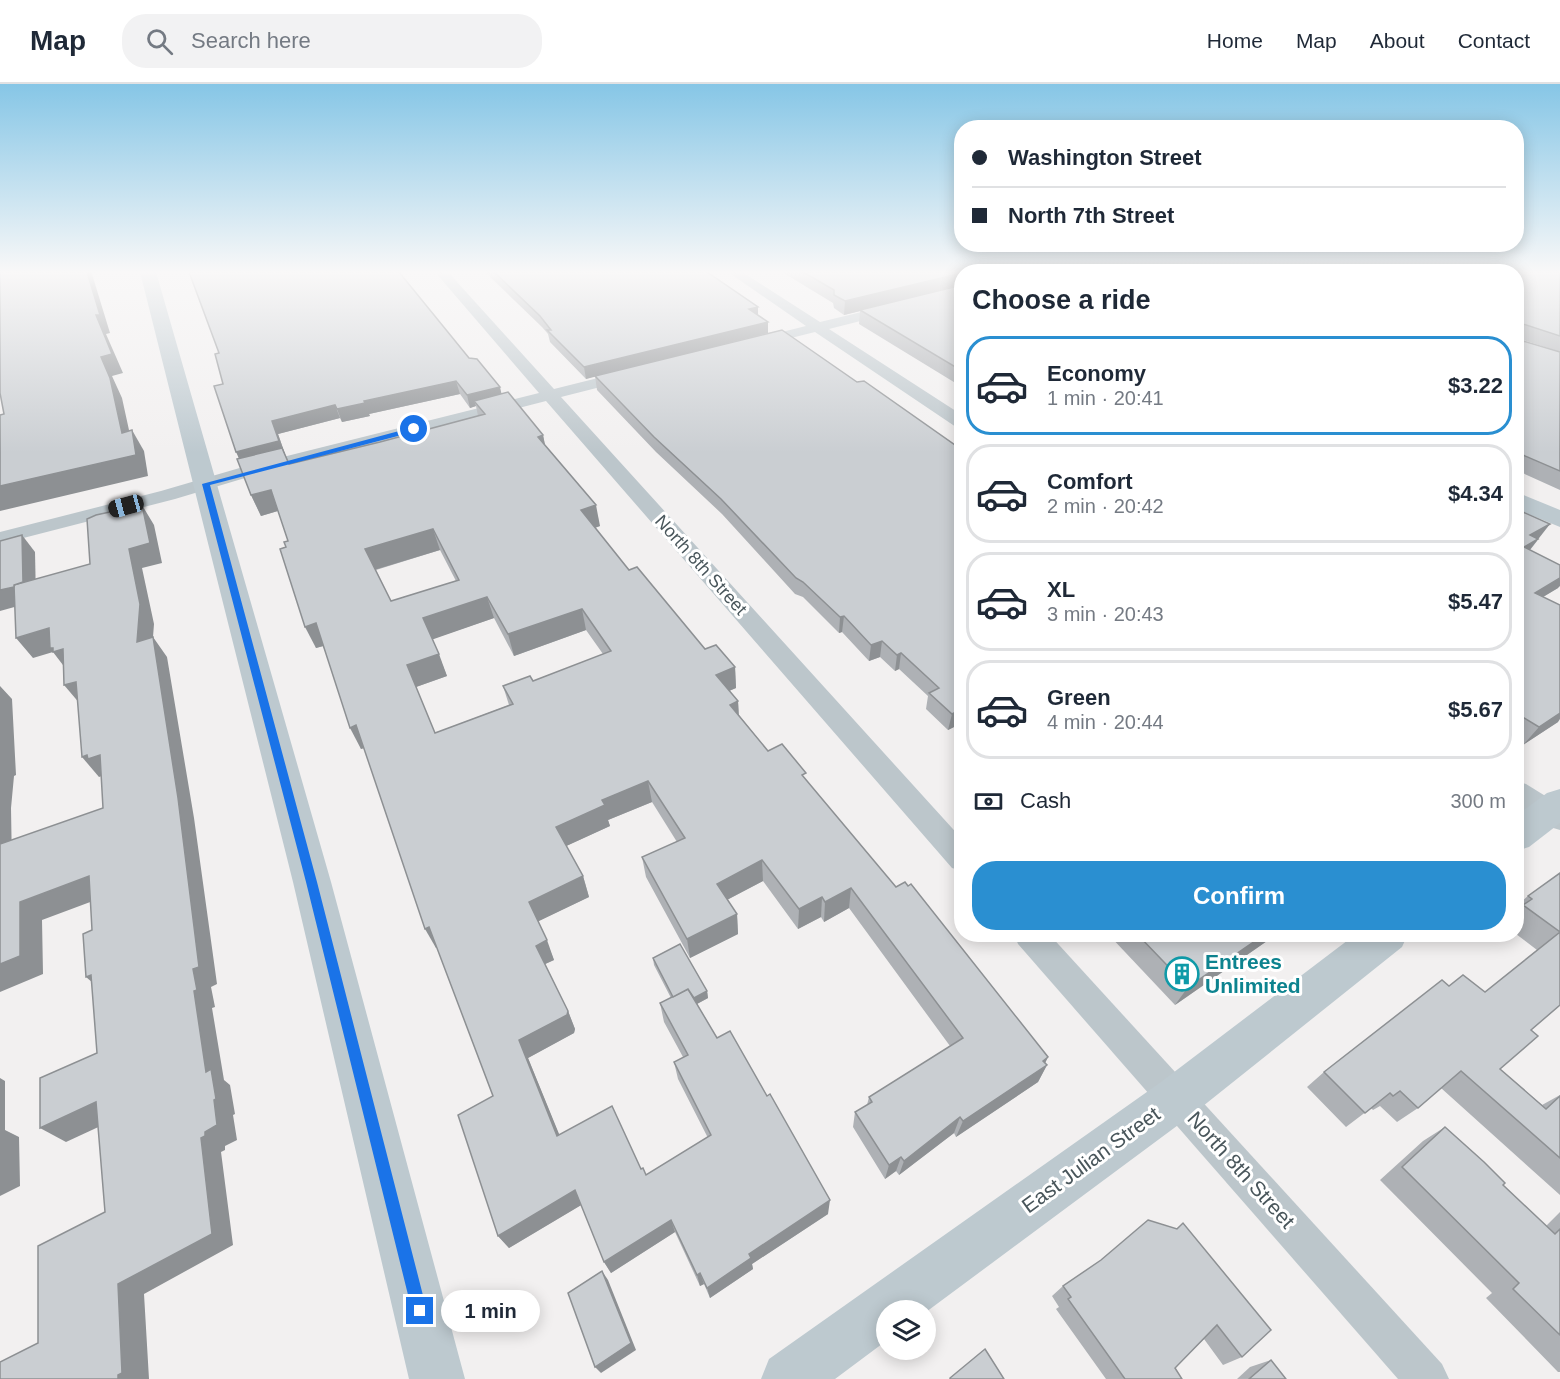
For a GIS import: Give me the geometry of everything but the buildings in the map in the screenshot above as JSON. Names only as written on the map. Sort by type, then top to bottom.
[{"type":"street","points":[[165,332],[315,894],[437,1379]]},
{"type":"street","name":"North 8th Street","points":[[495,332],[954,850]]},
{"type":"street","points":[[741,347],[798,332]]},
{"type":"street","points":[[827,332],[954,418]]},
{"type":"street","points":[[0,538],[651,370]]},
{"type":"street","points":[[1524,503],[1560,519]]},
{"type":"street","points":[[1524,795],[1556,811]]},
{"type":"street","points":[[1524,831],[1556,811]]},
{"type":"street","name":"North 8th Street","points":[[1036,942],[1427,1379]]},
{"type":"street","name":"East Julian Street","points":[[789,1379],[1177,1098],[1378,942]]},
{"type":"place","name":"Entrees Unlimited","points":[[1182,974]]},
{"type":"route","points":[[414,429],[206,484],[312,882],[420,1311]]}]
